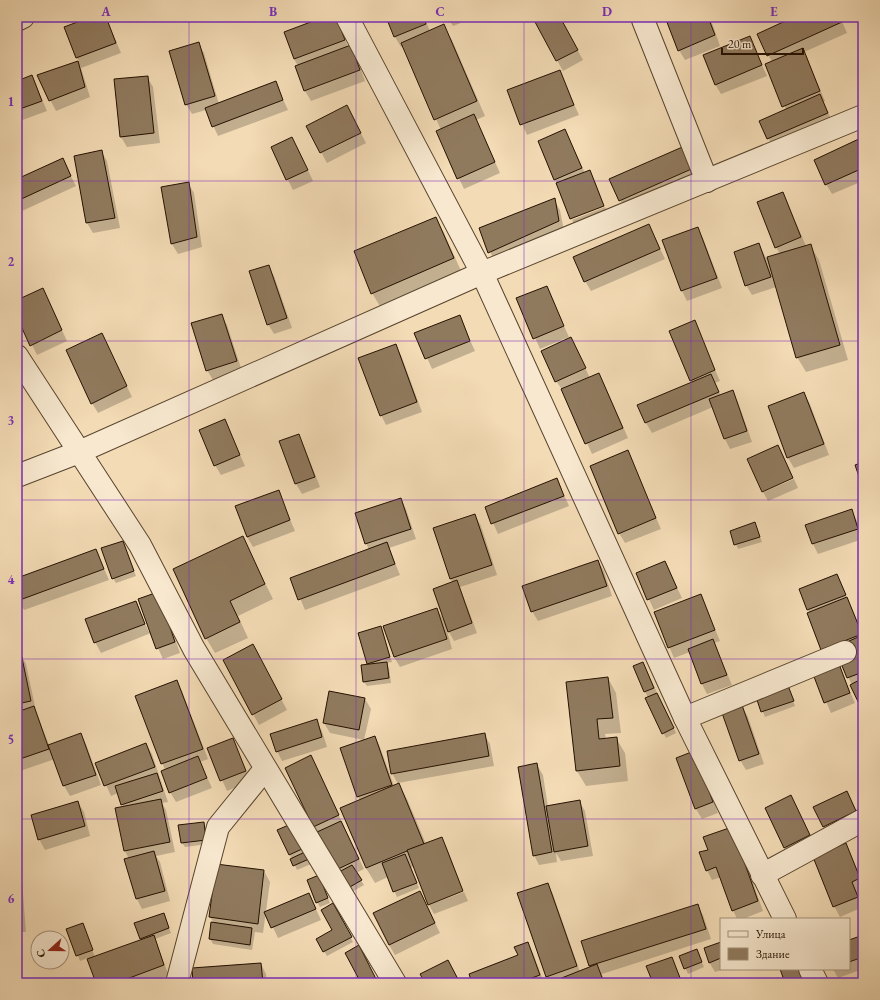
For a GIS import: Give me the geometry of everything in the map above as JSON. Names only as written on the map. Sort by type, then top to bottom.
[{"type":"street","points":[[17,20],[23,17]]},
{"type":"street","points":[[347,17],[482,273],[685,718],[784,918]]},
{"type":"street","points":[[643,20],[708,181]]},
{"type":"street","points":[[17,476],[79,452],[482,273],[863,116]]},
{"type":"street","points":[[17,356],[140,545],[194,649],[395,983]]},
{"type":"street","points":[[685,718],[845,652]]},
{"type":"street","points":[[177,983],[218,827],[266,769]]},
{"type":"street","points":[[762,874],[863,820]]},
{"type":"street","points":[[810,970],[817,983]]},
{"type":"building","points":[[91,17],[106,17],[116,43],[76,58],[64,27]]},
{"type":"building","points":[[324,17],[336,17],[345,40],[294,59],[284,32]]},
{"type":"building","points":[[386,17],[423,17],[426,24],[394,37]]},
{"type":"building","points":[[545,17],[560,17],[578,50],[556,61],[535,22]]},
{"type":"building","points":[[665,17],[708,17],[715,35],[678,51]]},
{"type":"building","points":[[794,17],[840,17],[842,22],[767,56],[757,34]]},
{"type":"building","points":[[444,24],[477,101],[434,120],[401,43]]},
{"type":"building","points":[[750,36],[762,65],[715,85],[703,55]]},
{"type":"building","points":[[199,42],[215,96],[185,105],[169,51]]},
{"type":"building","points":[[351,45],[360,70],[304,91],[295,66]]},
{"type":"building","points":[[803,48],[820,91],[782,107],[765,64]]},
{"type":"building","points":[[78,61],[85,87],[49,101],[37,75]]},
{"type":"building","points":[[560,70],[574,105],[520,125],[507,90]]},
{"type":"building","points":[[32,75],[42,101],[17,110],[17,81]]},
{"type":"building","points":[[148,76],[154,133],[120,137],[114,79]]},
{"type":"building","points":[[276,81],[283,100],[212,127],[205,108]]},
{"type":"building","points":[[820,94],[828,113],[767,139],[759,121]]},
{"type":"building","points":[[347,105],[361,133],[320,153],[306,126]]},
{"type":"building","points":[[474,114],[495,162],[457,179],[436,131]]},
{"type":"building","points":[[565,129],[582,168],[554,180],[538,141]]},
{"type":"building","points":[[292,137],[308,170],[286,180],[271,147]]},
{"type":"building","points":[[863,137],[863,168],[825,185],[814,160]]},
{"type":"building","points":[[687,145],[696,167],[619,201],[609,179]]},
{"type":"building","points":[[102,150],[115,218],[86,223],[74,156]]},
{"type":"building","points":[[63,158],[71,176],[17,201],[17,179]]},
{"type":"building","points":[[590,170],[604,206],[570,219],[556,183]]},
{"type":"building","points":[[189,182],[197,237],[171,244],[161,187]]},
{"type":"building","points":[[783,192],[801,237],[775,248],[757,202]]},
{"type":"building","points":[[555,198],[559,221],[488,253],[479,228]]},
{"type":"building","points":[[436,217],[454,258],[371,294],[354,251]]},
{"type":"building","points":[[649,224],[660,249],[584,282],[573,257]]},
{"type":"building","points":[[698,227],[717,278],[681,291],[662,240]]},
{"type":"building","points":[[759,243],[771,277],[745,286],[734,252]]},
{"type":"building","points":[[811,244],[840,345],[796,358],[767,257]]},
{"type":"building","points":[[269,265],[287,318],[267,325],[249,271]]},
{"type":"building","points":[[547,286],[564,326],[533,339],[516,298]]},
{"type":"building","points":[[43,288],[62,330],[30,346],[17,317],[17,300]]},
{"type":"building","points":[[222,314],[237,361],[206,371],[191,323]]},
{"type":"building","points":[[460,315],[470,341],[425,359],[414,333]]},
{"type":"building","points":[[695,320],[715,370],[690,381],[669,331]]},
{"type":"building","points":[[102,333],[127,386],[91,404],[66,350]]},
{"type":"building","points":[[571,337],[586,368],[555,382],[541,351]]},
{"type":"building","points":[[396,344],[417,402],[380,416],[358,358]]},
{"type":"building","points":[[599,373],[623,428],[585,444],[561,389]]},
{"type":"building","points":[[711,374],[719,392],[645,423],[637,405]]},
{"type":"building","points":[[733,390],[747,431],[724,439],[709,399]]},
{"type":"building","points":[[804,392],[824,444],[787,458],[768,406]]},
{"type":"building","points":[[225,419],[240,455],[214,466],[199,430]]},
{"type":"building","points":[[299,434],[315,477],[295,484],[279,441]]},
{"type":"building","points":[[778,445],[793,478],[762,492],[747,459]]},
{"type":"building","points":[[628,450],[656,518],[618,534],[590,466]]},
{"type":"building","points":[[863,462],[863,488],[855,465]]},
{"type":"building","points":[[557,478],[564,496],[491,524],[485,507]]},
{"type":"building","points":[[279,490],[290,520],[247,537],[235,506]]},
{"type":"building","points":[[401,498],[411,529],[365,544],[355,513]]},
{"type":"building","points":[[852,509],[858,529],[812,544],[805,525]]},
{"type":"building","points":[[475,514],[492,565],[450,579],[433,528]]},
{"type":"building","points":[[755,522],[760,537],[734,545],[730,531]]},
{"type":"building","points":[[243,536],[265,584],[230,601],[240,622],[205,639],[173,569]]},
{"type":"building","points":[[123,541],[134,571],[112,579],[101,548]]},
{"type":"building","points":[[387,542],[395,564],[298,600],[290,578]]},
{"type":"building","points":[[96,549],[104,569],[17,601],[17,578]]},
{"type":"building","points":[[598,560],[607,586],[531,612],[522,586]]},
{"type":"building","points":[[665,561],[677,588],[647,600],[636,573]]},
{"type":"building","points":[[837,574],[846,595],[807,610],[799,589]]},
{"type":"building","points":[[457,580],[472,623],[448,632],[433,589]]},
{"type":"building","points":[[158,592],[175,642],[156,649],[138,599]]},
{"type":"building","points":[[701,594],[715,630],[668,648],[654,612]]},
{"type":"building","points":[[847,597],[862,634],[821,650],[807,613]]},
{"type":"building","points":[[136,601],[145,624],[94,643],[85,619]]},
{"type":"building","points":[[437,608],[447,639],[394,657],[383,626]]},
{"type":"building","points":[[381,626],[390,657],[367,664],[358,633]]},
{"type":"building","points":[[863,635],[863,672],[847,678],[840,661],[855,655],[849,641]]},
{"type":"building","points":[[713,639],[727,675],[701,684],[688,649]]},
{"type":"building","points":[[253,644],[282,699],[252,715],[223,660]]},
{"type":"building","points":[[21,653],[31,701],[17,704],[17,654]]},
{"type":"building","points":[[387,662],[389,678],[363,682],[361,665]]},
{"type":"building","points":[[643,662],[654,688],[644,692],[633,666]]},
{"type":"building","points":[[839,664],[850,693],[824,703],[813,674]]},
{"type":"building","points":[[608,677],[613,718],[597,719],[599,739],[617,737],[620,766],[576,771],[566,682]]},
{"type":"building","points":[[863,678],[863,712],[850,685]]},
{"type":"building","points":[[177,680],[203,749],[161,764],[135,696]]},
{"type":"building","points":[[787,683],[794,701],[761,712],[755,694]]},
{"type":"building","points":[[329,691],[365,698],[359,730],[323,723]]},
{"type":"building","points":[[657,693],[674,728],[662,734],[645,698]]},
{"type":"building","points":[[742,705],[759,754],[739,761],[722,713]]},
{"type":"building","points":[[34,706],[49,749],[17,760],[17,712]]},
{"type":"building","points":[[317,719],[322,737],[276,752],[270,734]]},
{"type":"building","points":[[81,733],[96,775],[63,786],[48,745]]},
{"type":"building","points":[[485,733],[489,756],[391,774],[387,751]]},
{"type":"building","points":[[375,736],[392,785],[357,797],[340,748]]},
{"type":"building","points":[[233,738],[246,771],[220,781],[207,748]]},
{"type":"building","points":[[146,743],[155,767],[104,786],[95,763]]},
{"type":"building","points":[[694,751],[713,802],[695,809],[676,758]]},
{"type":"building","points":[[311,755],[339,815],[313,827],[285,768]]},
{"type":"building","points":[[198,756],[207,778],[169,793],[161,771]]},
{"type":"building","points":[[537,763],[552,852],[533,856],[518,767]]},
{"type":"building","points":[[157,773],[163,791],[121,805],[115,786]]},
{"type":"building","points":[[399,783],[424,844],[366,868],[340,808]]},
{"type":"building","points":[[847,791],[856,811],[823,827],[813,807]]},
{"type":"building","points":[[791,795],[810,835],[784,848],[765,808]]},
{"type":"building","points":[[161,799],[170,842],[124,851],[115,808]]},
{"type":"building","points":[[580,800],[588,846],[554,852],[546,806]]},
{"type":"building","points":[[78,801],[85,826],[38,840],[31,815]]},
{"type":"building","points":[[341,821],[359,859],[336,870],[317,832]]},
{"type":"building","points":[[204,822],[206,840],[181,843],[178,825]]},
{"type":"building","points":[[291,824],[302,849],[289,855],[277,830]]},
{"type":"building","points":[[732,827],[758,901],[732,911],[716,867],[706,871],[699,852],[708,850],[703,837]]},
{"type":"building","points":[[442,837],[463,891],[428,905],[407,850]]},
{"type":"building","points":[[846,843],[860,878],[852,882],[858,897],[833,907],[813,857]]},
{"type":"building","points":[[154,851],[165,891],[136,899],[124,859]]},
{"type":"building","points":[[305,852],[309,859],[293,866],[290,859]]},
{"type":"building","points":[[405,854],[417,883],[393,892],[382,863]]},
{"type":"building","points":[[216,864],[264,870],[258,924],[209,917]]},
{"type":"building","points":[[352,865],[362,880],[348,888],[339,872]]},
{"type":"building","points":[[17,868],[21,922],[17,922]]},
{"type":"building","points":[[319,875],[328,898],[316,903],[307,880]]},
{"type":"building","points":[[548,883],[577,966],[546,977],[517,893]]},
{"type":"building","points":[[420,891],[435,923],[389,945],[373,913]]},
{"type":"building","points":[[309,893],[316,909],[271,928],[264,912]]},
{"type":"building","points":[[333,903],[352,937],[323,952],[316,939],[332,930],[321,910]]},
{"type":"building","points":[[698,904],[706,929],[589,966],[581,941]]},
{"type":"building","points":[[164,913],[169,928],[140,939],[134,923]]},
{"type":"building","points":[[211,922],[252,928],[250,945],[209,939]]},
{"type":"building","points":[[83,923],[93,950],[76,956],[70,940],[70,930],[66,929]]},
{"type":"building","points":[[154,935],[164,965],[116,983],[96,983],[87,959]]},
{"type":"building","points":[[863,935],[863,957],[850,962],[850,940]]},
{"type":"building","points":[[528,942],[540,975],[518,983],[472,983],[469,974],[518,955],[514,947]]},
{"type":"building","points":[[720,942],[720,958],[709,963],[704,948]]},
{"type":"building","points":[[359,945],[378,983],[361,983],[345,953]]},
{"type":"building","points":[[697,949],[702,962],[684,969],[679,956]]},
{"type":"building","points":[[672,957],[682,983],[653,983],[646,966]]},
{"type":"building","points":[[448,960],[460,983],[425,983],[420,974]]},
{"type":"building","points":[[261,963],[263,983],[193,983],[192,968]]},
{"type":"building","points":[[597,964],[604,983],[555,983],[554,981]]},
{"type":"building","points":[[780,970],[801,970],[805,981],[800,983],[785,983]]},
{"type":"building","points":[[778,978],[780,983],[764,983]]}]
